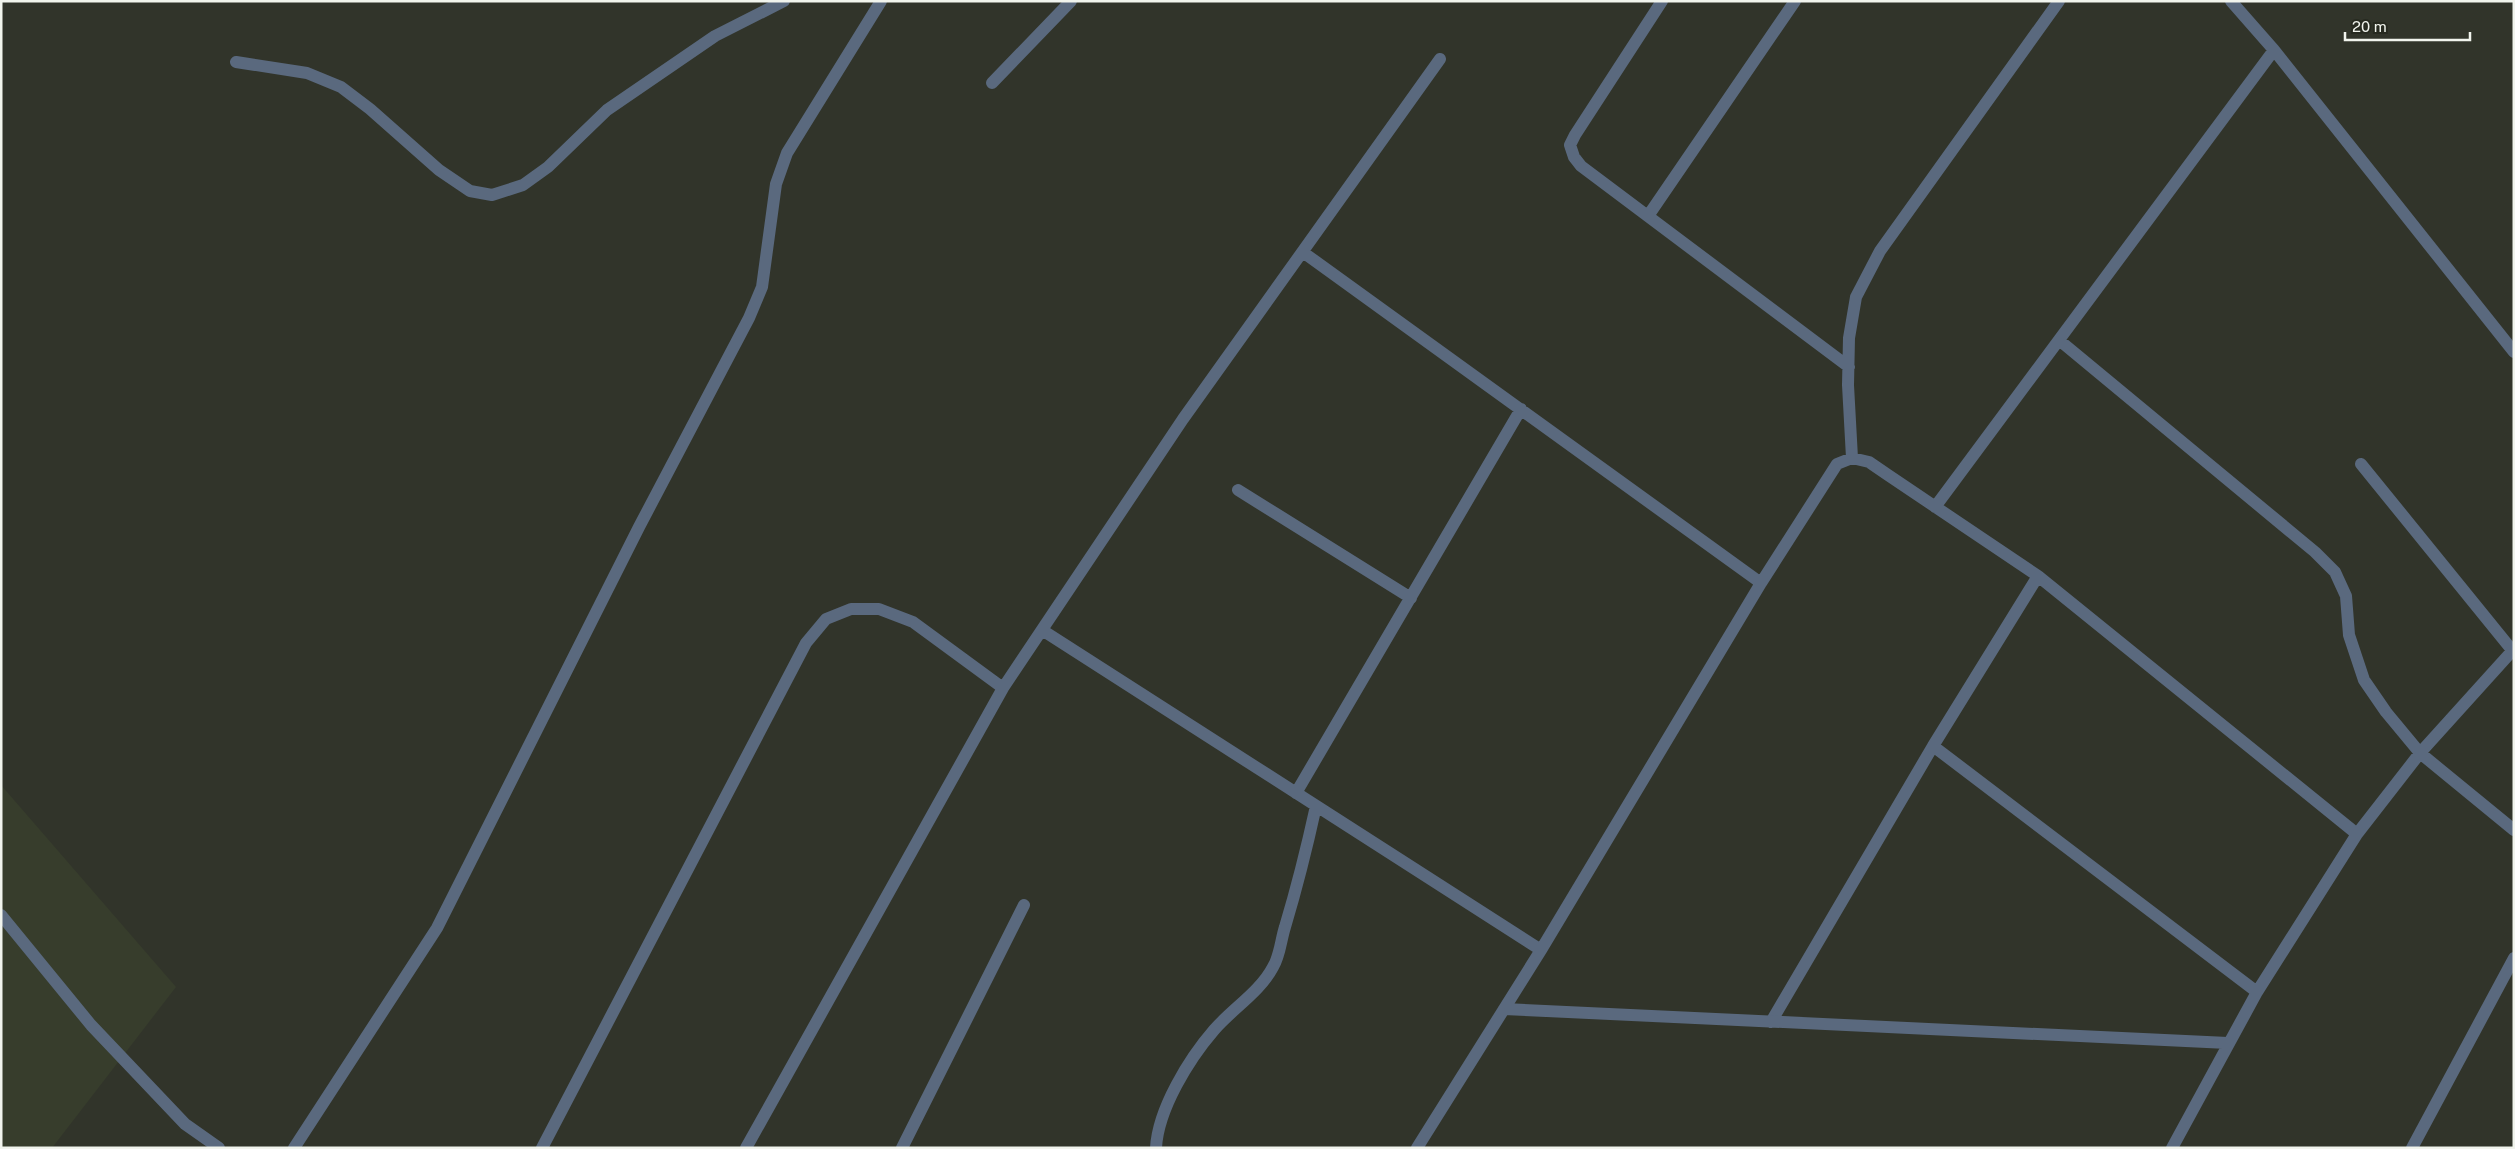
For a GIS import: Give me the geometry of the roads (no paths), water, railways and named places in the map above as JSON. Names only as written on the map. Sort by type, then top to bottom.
[{"type":"street","points":[[236,62],[307,73],[341,87],[370,109],[438,170],[470,191],[492,195],[523,185],[542,172],[607,110],[715,36],[784,1]]},
{"type":"street","points":[[294,1148],[437,928],[639,526],[749,318],[762,287],[776,184],[787,153],[881,1]]},
{"type":"street","points":[[992,83],[1071,1]]},
{"type":"street","points":[[1662,1],[1570,145],[1574,157],[1581,166],[1849,367]]},
{"type":"street","points":[[1648,216],[1795,1]]},
{"type":"street","points":[[1852,458],[1849,338],[1856,297],[1880,251],[2059,1]]},
{"type":"street","points":[[2231,1],[2274,50],[2514,352]]},
{"type":"street","points":[[1935,507],[2274,50]]},
{"type":"street","points":[[746,1148],[1003,688],[1183,419],[1304,253],[1440,60]]},
{"type":"street","points":[[1304,253],[1761,583]]},
{"type":"street","points":[[2059,340],[2315,552],[2335,572],[2346,596],[2349,635],[2364,680],[2420,753],[2514,830]]},
{"type":"street","points":[[1296,793],[1521,408]]},
{"type":"street","points":[[1417,1148],[1541,950],[1761,583],[1833,470],[1838,464],[1852,458],[1869,462],[2038,576],[2358,834]]},
{"type":"street","points":[[2172,1148],[2257,992],[2358,834],[2420,753],[2513,649],[2362,464]]},
{"type":"street","points":[[1238,490],[1411,598]]},
{"type":"street","points":[[1771,1022],[1934,746],[2038,576]]},
{"type":"street","points":[[542,1148],[806,642],[826,619],[851,609],[879,609],[896,615],[913,622],[1003,688]]},
{"type":"street","points":[[1042,630],[1541,950]]},
{"type":"street","points":[[1934,746],[2257,992]]},
{"type":"street","points":[[1156,1148],[1156,1137],[1170,1101],[1187,1066],[1214,1030],[1248,997],[1274,967],[1301,872],[1316,806]]},
{"type":"street","points":[[902,1148],[1024,905]]},
{"type":"street","points":[[1,915],[91,1025],[185,1124],[219,1148]]},
{"type":"street","points":[[2412,1148],[2514,958]]},
{"type":"street","points":[[1504,1009],[2228,1043]]}]
